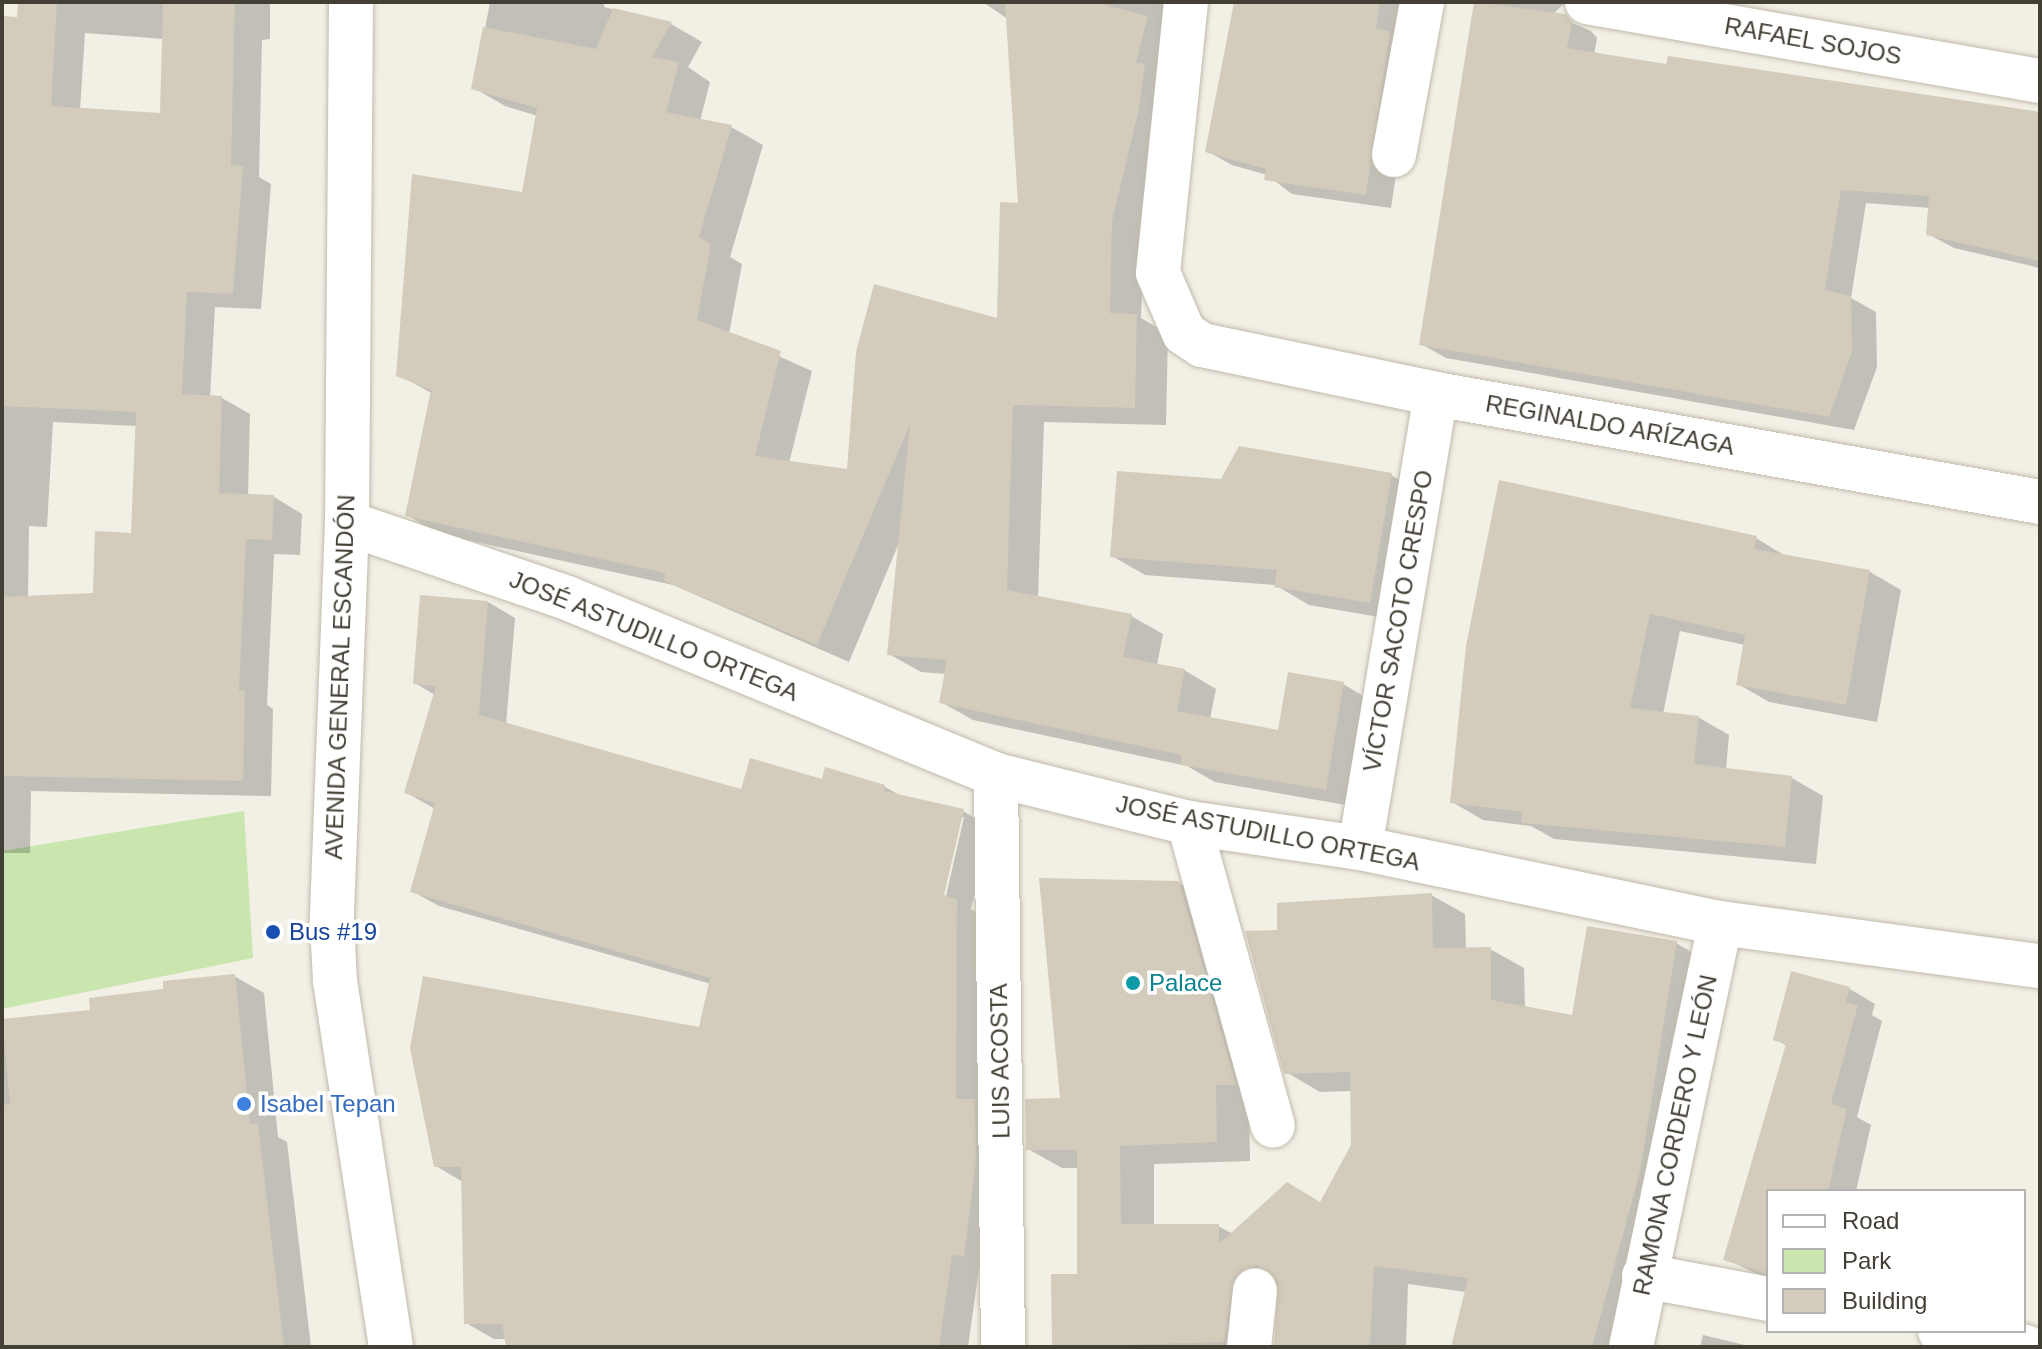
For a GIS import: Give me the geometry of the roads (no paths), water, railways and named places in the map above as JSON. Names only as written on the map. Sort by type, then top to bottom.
[{"type":"street","name":"AVENIDA GENERAL ESCANDÓN","points":[[351,2],[347,523],[332,922],[335,981],[391,1347]]},
{"type":"street","name":"REGINALDO ARÍZAGA","points":[[1186,2],[1158,273],[1184,333],[1202,345],[1436,394],[2040,502]]},
{"type":"street","points":[[1394,155],[1422,2]]},
{"type":"street","name":"RAFAEL SOJOS","points":[[1587,2],[1795,20],[2040,81]]},
{"type":"street","name":"VÍCTOR SACOTO CRESPO","points":[[1360,848],[1436,394]]},
{"type":"street","name":"JOSÉ ASTUDILLO ORTEGA","points":[[347,523],[567,598],[996,775],[1189,823],[1360,848],[1720,923],[2040,966]]},
{"type":"street","name":"LUIS ACOSTA","points":[[996,775],[1003,1347]]},
{"type":"street","points":[[1189,823],[1273,1126]]},
{"type":"street","name":"RAMONA CORDERO Y LEÓN","points":[[1631,1347],[1720,923]]},
{"type":"street","points":[[1644,1276],[1766,1299]]},
{"type":"street","points":[[1249,1347],[1255,1290]]},
{"type":"street","points":[[1951,1333],[2026,1347]]},
{"type":"place","name":"Bus #19","points":[[273,932]]},
{"type":"place","name":"Palace","points":[[1133,983]]},
{"type":"place","name":"Isabel Tepan","points":[[244,1104]]}]
